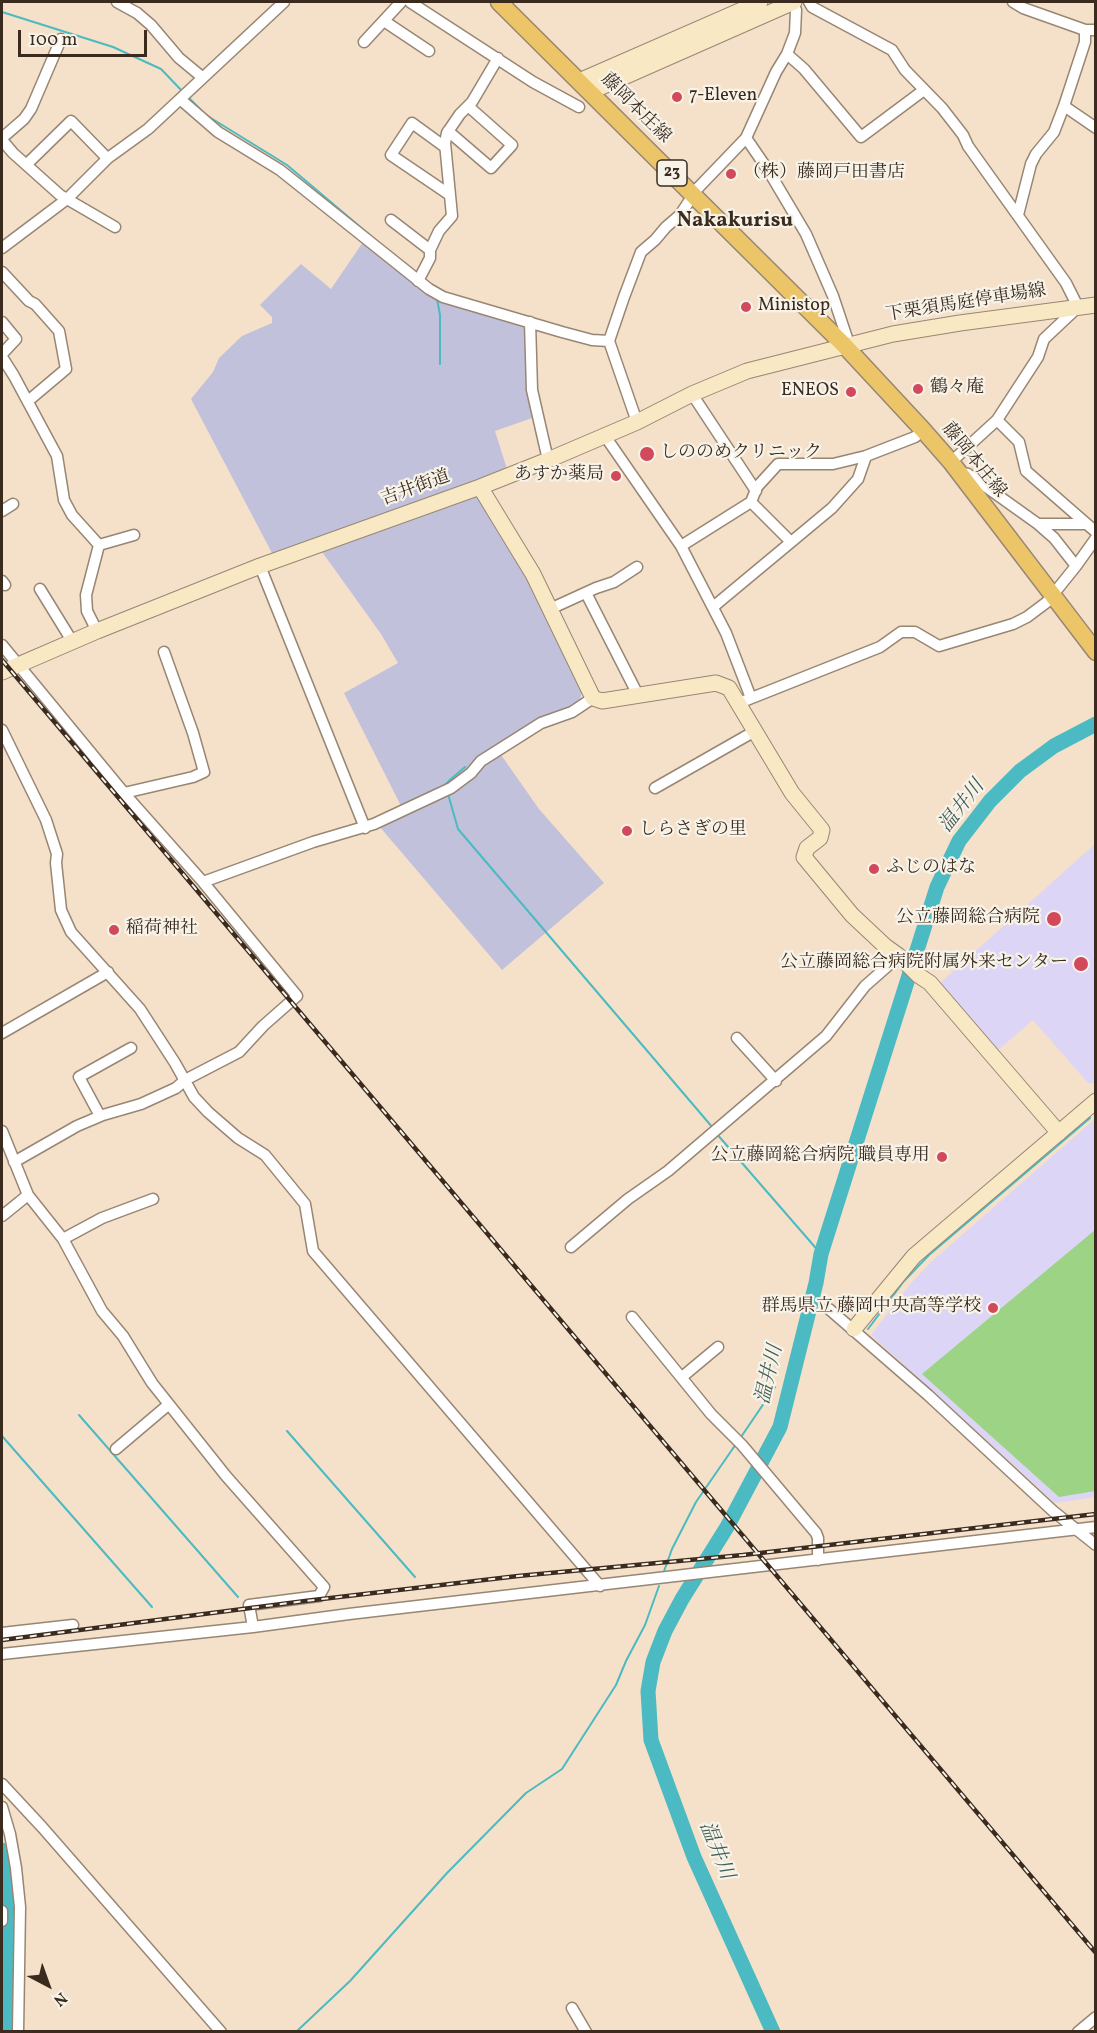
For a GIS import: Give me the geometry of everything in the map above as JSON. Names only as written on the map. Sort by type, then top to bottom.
[{"type":"main road","name":"藤岡本庄線","points":[[499,2],[847,344],[954,467],[1095,652]]},
{"type":"street","points":[[117,2],[137,13],[151,25],[179,58],[202,77]]},
{"type":"street","points":[[2,248],[67,199],[107,158],[148,129],[284,2]]},
{"type":"street","points":[[364,42],[401,2]]},
{"type":"street","points":[[410,2],[533,82],[579,107]]},
{"type":"street","points":[[585,86],[759,2]]},
{"type":"street","points":[[585,86],[793,2],[796,10],[795,33],[746,138],[693,194],[680,215],[641,252],[609,341],[637,422]]},
{"type":"street","points":[[809,2],[826,15],[892,50],[905,70],[942,108],[963,135],[968,146],[1066,284],[1078,307],[1044,339],[1038,357],[997,420],[954,467],[968,474],[1038,524],[1054,538],[1076,566]]},
{"type":"street","points":[[1013,2],[1023,8],[1090,30],[1054,132],[1031,164],[1017,215]]},
{"type":"street","points":[[384,21],[429,51]]},
{"type":"street","points":[[61,39],[31,109],[2,140],[60,195],[115,227]]},
{"type":"street","points":[[787,54],[804,69],[861,137],[924,90]]},
{"type":"street","points":[[418,281],[430,258],[430,250],[439,231],[452,216],[446,147],[448,131],[468,106],[498,58]]},
{"type":"street","points":[[180,99],[218,132],[280,170],[418,281],[443,297],[592,340],[609,341]]},
{"type":"street","points":[[448,131],[491,168],[512,145],[468,106]]},
{"type":"street","points":[[1064,106],[1095,128]]},
{"type":"street","points":[[27,164],[71,121],[107,158]]},
{"type":"street","points":[[446,147],[412,123],[391,154],[450,195]]},
{"type":"street","points":[[746,138],[806,234],[833,296],[847,344]]},
{"type":"street","points":[[391,220],[430,250]]},
{"type":"street","points":[[2,272],[59,331],[66,369],[28,401]]},
{"type":"street","name":"下栗須馬庭停車場線","points":[[847,344],[960,323],[1095,305]]},
{"type":"street","points":[[2,322],[16,339],[2,355],[57,456],[63,500],[99,545]]},
{"type":"street","points":[[530,322],[532,390],[548,460]]},
{"type":"street","name":"吉井街道","points":[[2,672],[72,641],[260,566],[480,487],[548,460],[747,371],[847,344]]},
{"type":"street","points":[[692,394],[756,491]]},
{"type":"street","points":[[997,420],[1019,442],[1026,471],[1095,532]]},
{"type":"street","points":[[681,546],[751,502],[756,491],[778,464],[833,464],[866,456],[915,437],[923,430]]},
{"type":"street","points":[[605,436],[681,546],[726,633],[755,731],[792,793],[822,830],[820,838],[807,848],[804,857],[852,915],[930,983],[1059,1133]]},
{"type":"street","points":[[713,607],[832,508],[858,479],[866,456]]},
{"type":"street","points":[[480,487],[533,574],[593,698],[602,701],[716,683],[729,688],[745,701]]},
{"type":"street","points":[[751,502],[791,542]]},
{"type":"street","points":[[2,511],[14,504]]},
{"type":"street","points":[[1038,524],[1084,524]]},
{"type":"street","points":[[99,545],[134,535]]},
{"type":"street","points":[[745,701],[880,648],[901,632],[915,632],[939,646],[1013,624],[1047,602],[1095,538]]},
{"type":"street","points":[[97,631],[87,611],[86,595],[99,545]]},
{"type":"street","points":[[260,566],[365,828]]},
{"type":"street","points":[[550,609],[614,582],[637,567]]},
{"type":"street","points":[[40,589],[72,641]]},
{"type":"street","points":[[586,592],[638,695]]},
{"type":"street","points":[[2,645],[124,793],[203,882],[297,996],[263,1026],[239,1052],[185,1080],[176,1088],[141,1104],[100,1116],[77,1126],[14,1162]]},
{"type":"street","points":[[124,793],[193,777],[204,772],[194,733],[164,652]]},
{"type":"street","points":[[203,882],[313,842],[365,828],[451,788],[491,754],[541,723],[572,712],[593,698]]},
{"type":"street","points":[[2,730],[46,820],[57,854],[61,910],[71,932],[140,1009],[176,1063],[194,1097],[238,1138],[265,1155],[305,1204],[313,1251],[600,1586]]},
{"type":"street","points":[[655,788],[755,731]]},
{"type":"street","points":[[2,758],[13,754]]},
{"type":"street","points":[[571,1247],[628,1199],[668,1171],[776,1081],[826,1036],[865,986],[909,965]]},
{"type":"street","points":[[2,1033],[108,972]]},
{"type":"street","points":[[736,1038],[776,1081]]},
{"type":"street","points":[[100,1116],[79,1077],[131,1048]]},
{"type":"street","points":[[854,1329],[914,1256],[1095,1101]]},
{"type":"street","points":[[2,1131],[28,1194],[63,1239],[102,1311],[123,1336],[138,1364],[226,1476],[324,1587],[319,1596],[249,1605],[253,1627]]},
{"type":"street","points":[[2,1216],[28,1194]]},
{"type":"street","points":[[63,1239],[102,1218],[153,1199]]},
{"type":"street","points":[[830,1309],[1053,1511],[1095,1545]]},
{"type":"street","points":[[632,1317],[711,1414],[770,1478],[816,1533],[818,1560]]},
{"type":"street","points":[[682,1377],[717,1347]]},
{"type":"street","points":[[116,1449],[168,1405]]},
{"type":"street","points":[[2,1654],[253,1627],[1095,1527]]},
{"type":"street","points":[[2,1634],[73,1625]]},
{"type":"street","points":[[2,1784],[221,2031]]},
{"type":"street","points":[[2,1807],[12,1845],[20,1908],[18,2031]]},
{"type":"street","points":[[2,1911],[2,1921]]},
{"type":"street","points":[[572,2008],[586,2031]]},
{"type":"street","points":[[1078,2031],[1095,2017]]},
{"type":"shaded area","points":[[363,242],[432,297],[527,324],[535,417],[495,431],[507,469],[273,555],[191,399],[213,372],[219,358],[242,336],[272,323],[272,317],[260,305],[301,264],[331,289]]},
{"type":"shaded area","points":[[471,495],[481,499],[528,576],[583,689],[580,699],[571,709],[539,720],[472,763],[468,771],[451,784],[402,808],[344,693],[398,663],[381,634],[320,549]]},
{"type":"shaded area","points":[[499,752],[539,809],[604,883],[502,970],[379,826],[480,766]]},
{"type":"shaded area","name":"公立藤岡総合病院","points":[[1095,844],[1095,1083],[1088,1083],[1033,1020],[998,1050],[993,1048],[940,988],[941,982]]},
{"type":"shaded area","name":"群馬県立 藤岡中央高等学校","points":[[1095,1119],[1095,1497],[1055,1503],[871,1335],[912,1282],[932,1261]]},
{"type":"green space","points":[[1095,1230],[1095,1491],[1059,1497],[922,1374]]},
{"type":"waterway","points":[[2,12],[113,47],[161,69],[182,91]]},
{"type":"waterway","points":[[187,96],[202,111]]},
{"type":"waterway","points":[[206,115],[287,165],[371,236]]},
{"type":"waterway","points":[[437,299],[440,315],[440,364]]},
{"type":"waterway","name":"温井川","points":[[773,2032],[694,1857],[651,1740],[648,1691],[653,1662],[665,1631],[682,1599],[727,1527],[780,1427],[816,1283],[821,1254],[937,887],[959,841],[990,801],[1020,771],[1054,746],[1096,724]]},
{"type":"waterway","points":[[447,786],[446,784],[465,767]]},
{"type":"waterway","points":[[448,794],[458,829],[713,1128]]},
{"type":"waterway","points":[[868,1329],[904,1281],[929,1255],[1090,1118]]},
{"type":"waterway","points":[[716,1133],[821,1254]]},
{"type":"waterway","points":[[741,1437],[775,1387]]},
{"type":"waterway","points":[[79,1415],[238,1597]]},
{"type":"waterway","points":[[287,1431],[415,1577]]},
{"type":"waterway","points":[[2,1436],[152,1607]]},
{"type":"waterway","points":[[663,1574],[672,1549],[696,1502],[736,1444]]},
{"type":"waterway","points":[[296,2032],[350,1981],[447,1873],[526,1793],[562,1769],[616,1685],[645,1625],[659,1586]]},
{"type":"waterway","points":[[2,1850],[9,1876],[10,1909],[7,2032]]},
{"type":"railway","points":[[2,660],[1096,1953]]},
{"type":"railway","points":[[2,1640],[518,1576],[743,1555],[1096,1514]]},
{"type":"place","name":"7-Eleven","points":[[677,97]]},
{"type":"place","name":"（株）藤岡戸田書店","points":[[731,174]]},
{"type":"place","name":"Ministop","points":[[746,307]]},
{"type":"place","name":"鶴々庵","points":[[918,389]]},
{"type":"place","name":"ENEOS","points":[[851,392]]},
{"type":"place","name":"しののめクリニック","points":[[647,454]]},
{"type":"place","name":"あすか薬局","points":[[616,476]]},
{"type":"place","name":"しらさぎの里","points":[[627,831]]},
{"type":"place","name":"ふじのはな","points":[[874,869]]},
{"type":"place","name":"公立藤岡総合病院","points":[[1054,919]]},
{"type":"place","name":"稲荷神社","points":[[114,930]]},
{"type":"place","name":"公立藤岡総合病院附属外来センター","points":[[1081,964]]},
{"type":"place","name":"公立藤岡総合病院 職員専用","points":[[942,1157]]},
{"type":"place","name":"群馬県立 藤岡中央高等学校","points":[[993,1308]]},
{"type":"district","name":"Nakakurisu","points":[[735,222]]}]
